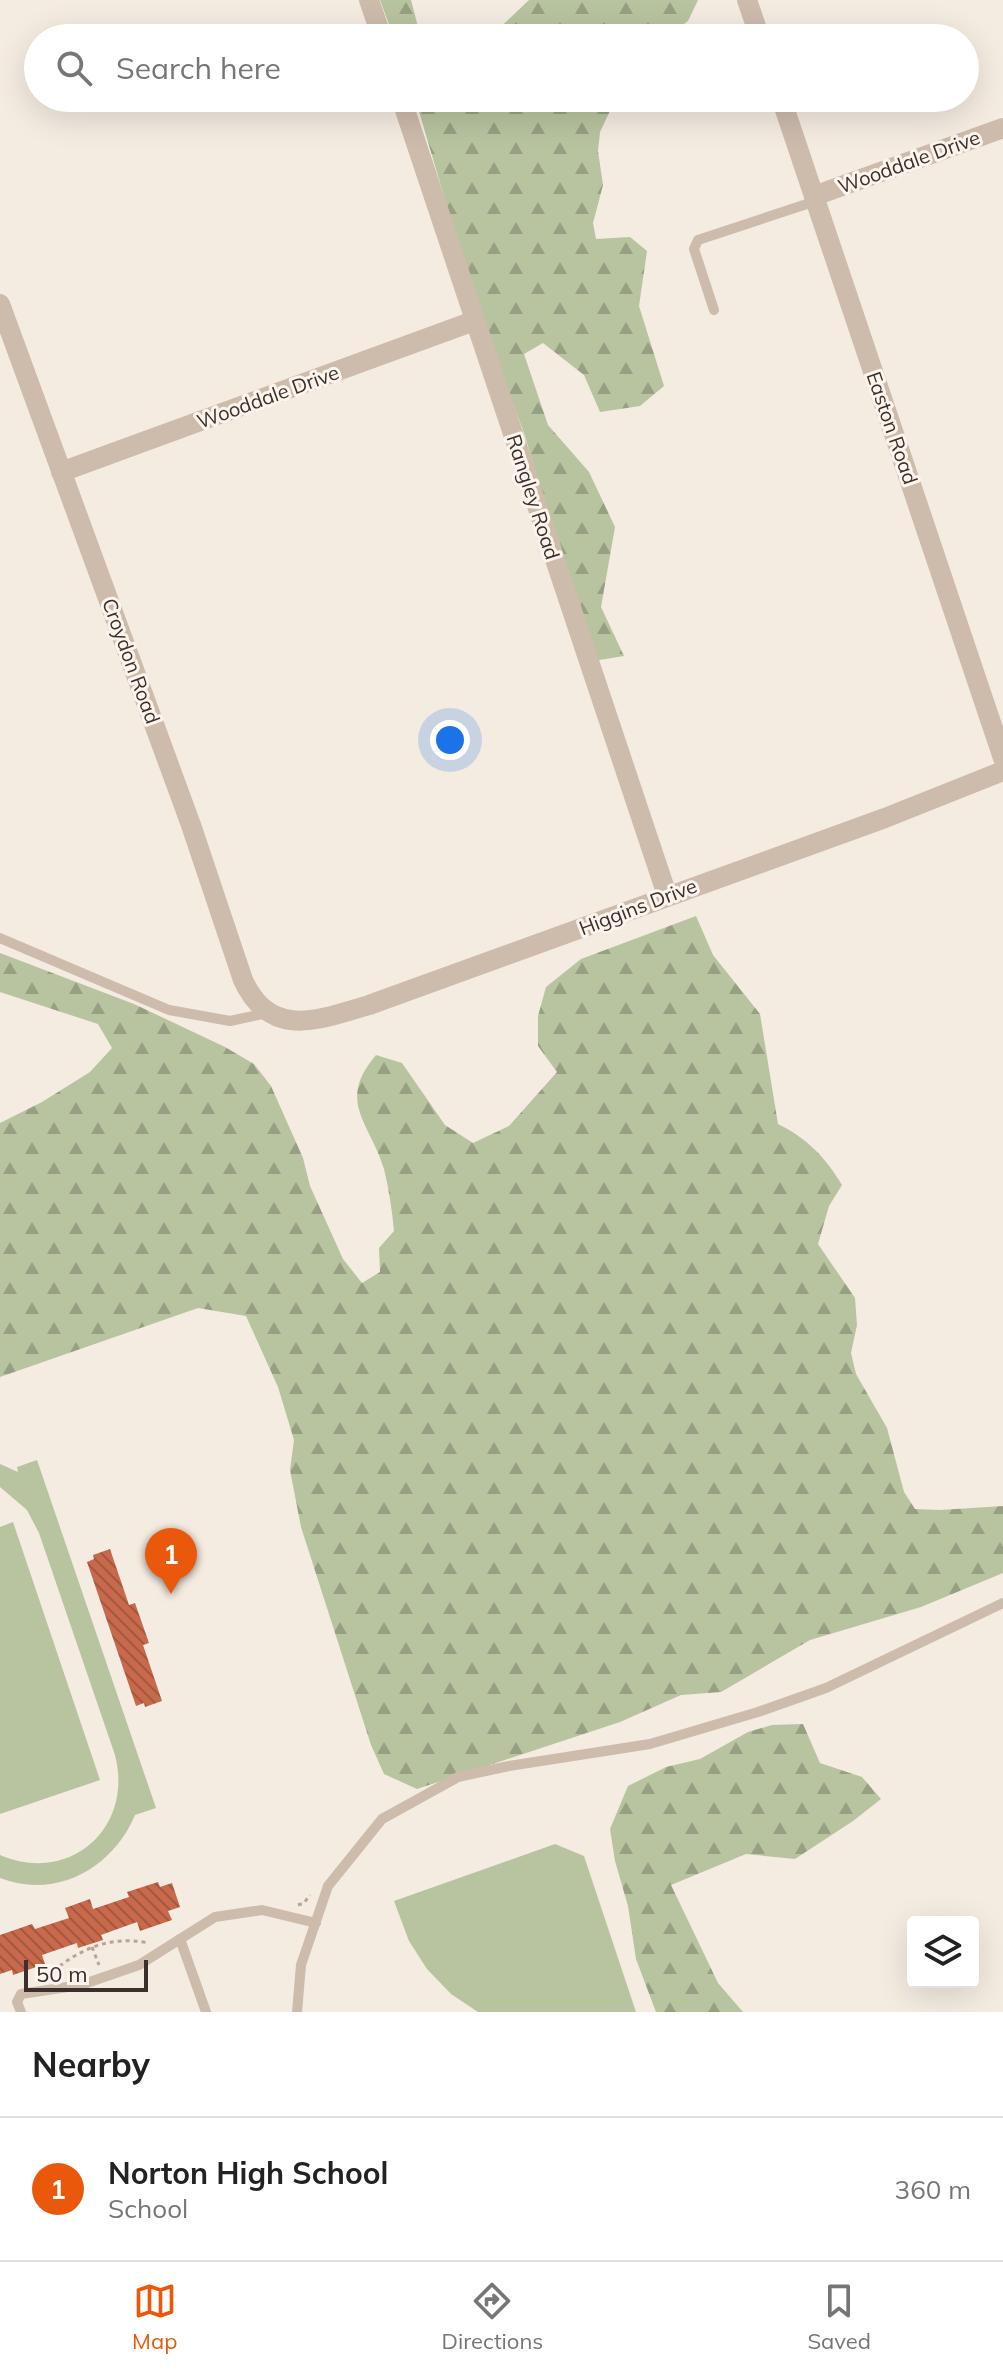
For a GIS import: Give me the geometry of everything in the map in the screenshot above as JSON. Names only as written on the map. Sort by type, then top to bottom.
[{"type":"street","points":[[369,0],[377,24]]},
{"type":"street","points":[[747,0],[755,24]]},
{"type":"street","name":"Rangley Road","points":[[406,112],[667,895]]},
{"type":"street","name":"Easton Road","points":[[786,112],[1003,758]]},
{"type":"street","name":"Wooddale Drive","points":[[815,198],[1003,128]]},
{"type":"street","name":"Croydon Road","points":[[0,304],[191,825],[243,980],[254,998],[269,1013]]},
{"type":"street","name":"Wooddale Drive","points":[[61,472],[474,321]]},
{"type":"street","name":"Higgins Drive","points":[[269,1013],[297,1022],[322,1019],[542,944],[667,895],[885,818],[1003,771]]},
{"type":"lane","points":[[714,310],[694,249],[698,240],[815,198]]},
{"type":"lane","points":[[0,938],[169,1010],[230,1021],[269,1013]]},
{"type":"lane","points":[[297,2012],[301,1965],[328,1886],[382,1819],[458,1777],[650,1744],[758,1712],[826,1688],[1003,1603]]},
{"type":"lane","points":[[21,2012],[17,2002],[21,1994],[81,1985],[139,1965],[215,1917],[262,1910],[316,1923]]},
{"type":"lane","points":[[180,1939],[206,2012]]},
{"type":"path","points":[[287,1905],[304,1903],[316,1886]]},
{"type":"path","points":[[47,1976],[75,1954],[92,1947],[131,1939],[148,1943],[155,1940]]},
{"type":"green space","points":[[380,0],[411,0],[417,24],[389,24]]},
{"type":"green space","points":[[529,0],[698,0],[684,24],[504,24]]},
{"type":"green space","points":[[419,112],[609,112],[600,132],[598,151],[603,185],[593,223],[596,239],[630,237],[647,251],[639,306],[664,386],[640,406],[600,412],[584,375],[543,343],[524,354],[548,425],[589,472],[615,527],[601,607],[624,656],[593,661],[524,433],[475,301]]},
{"type":"green space","points":[[696,916],[713,955],[760,1014],[778,1124],[815,1150],[842,1185],[829,1206],[818,1244],[855,1298],[857,1325],[851,1353],[856,1374],[887,1428],[904,1492],[915,1509],[1003,1506],[1003,1573],[921,1607],[810,1640],[721,1692],[681,1695],[620,1722],[417,1789],[384,1774],[371,1745],[301,1527],[290,1470],[294,1440],[278,1387],[246,1316],[198,1308],[0,1377],[0,1123],[42,1102],[90,1072],[112,1048],[98,1024],[0,992],[0,953],[134,1004],[254,1064],[271,1086],[303,1158],[310,1186],[343,1259],[362,1283],[380,1272],[379,1248],[394,1231],[384,1169],[357,1099],[364,1071],[376,1055],[402,1063],[445,1125],[473,1143],[509,1126],[557,1072],[538,1046],[538,1016],[546,987],[581,959]]},
{"type":"green space","points":[[37,1460],[156,1808],[135,1815],[125,1834],[97,1864],[62,1882],[42,1885],[21,1884],[0,1878],[0,1855],[26,1862],[50,1862],[72,1856],[91,1844],[105,1827],[115,1806],[118,1781],[115,1755],[39,1533],[27,1510],[0,1487],[0,1464],[18,1472],[17,1467]]},
{"type":"green space","points":[[13,1522],[100,1780],[0,1814],[0,1527]]},
{"type":"green space","points":[[803,1724],[820,1763],[862,1777],[881,1799],[795,1859],[746,1854],[671,1885],[718,1983],[743,2012],[656,2012],[636,1959],[628,1906],[615,1861],[610,1829],[628,1786],[666,1767],[700,1759],[748,1732],[772,1725]]},
{"type":"green space","points":[[555,1844],[584,1856],[636,2012],[478,2012],[451,1994],[427,1969],[409,1941],[394,1901]]},
{"type":"building","points":[[110,1549],[129,1605],[135,1603],[149,1643],[143,1645],[162,1701],[145,1707],[144,1703],[136,1706],[87,1562],[94,1559],[93,1555]]},
{"type":"building","points":[[158,1882],[160,1887],[172,1883],[180,1907],[168,1911],[172,1920],[140,1931],[137,1922],[101,1935],[103,1940],[78,1948],[77,1943],[42,1955],[45,1964],[13,1975],[12,1970],[0,1974],[0,1935],[32,1924],[35,1929],[69,1918],[65,1908],[90,1899],[93,1909],[129,1897],[127,1892]]},
{"type":"place","name":"Norton High School","points":[[171,1594]]}]
